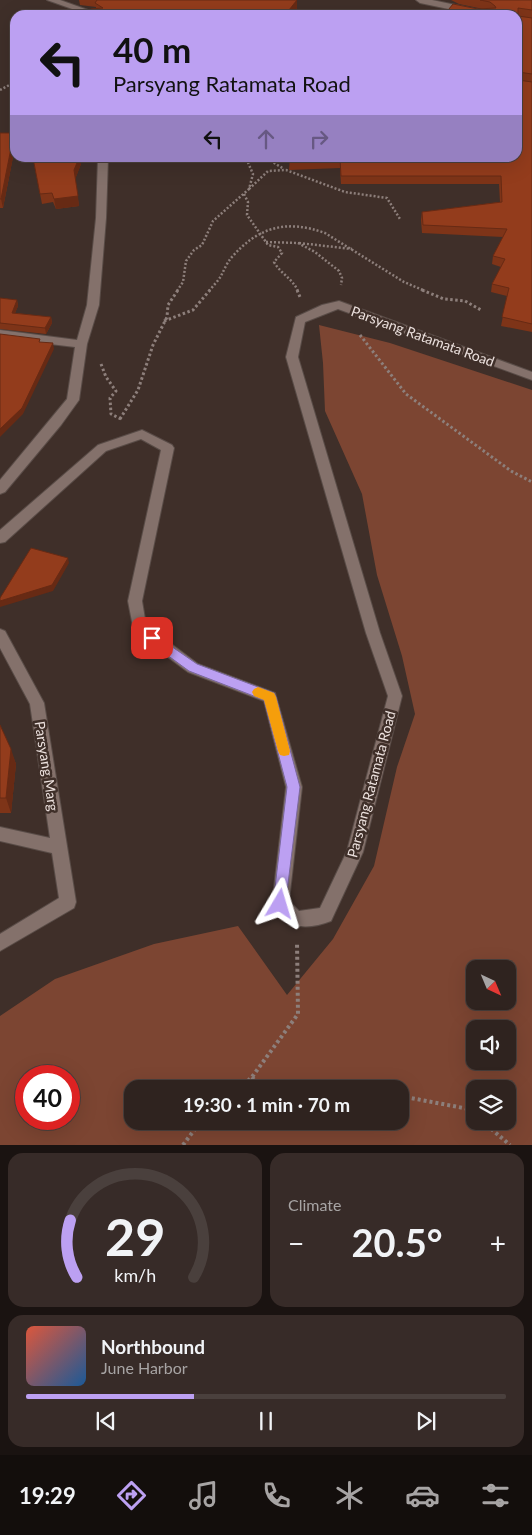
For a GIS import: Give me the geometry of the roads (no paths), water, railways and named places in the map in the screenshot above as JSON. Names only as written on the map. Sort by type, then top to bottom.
[{"type":"street","points":[[51,0],[82,10]]},
{"type":"street","points":[[420,0],[466,10]]},
{"type":"street","points":[[0,489],[57,422],[73,400],[82,344],[93,305],[101,218],[103,162]]},
{"type":"street","name":"Parsyang Ratamata Road","points":[[0,538],[102,448],[142,434],[168,448],[135,601],[139,628],[193,668],[270,697],[294,787],[280,904],[296,919],[325,915],[355,852],[395,696],[373,633],[292,356],[300,320],[326,308],[339,305],[532,376]]},
{"type":"street","points":[[0,334],[82,344]]},
{"type":"street","name":"Parsyang Marg","points":[[0,635],[37,703],[68,902],[0,943]]},
{"type":"street","points":[[0,834],[59,847]]}]
